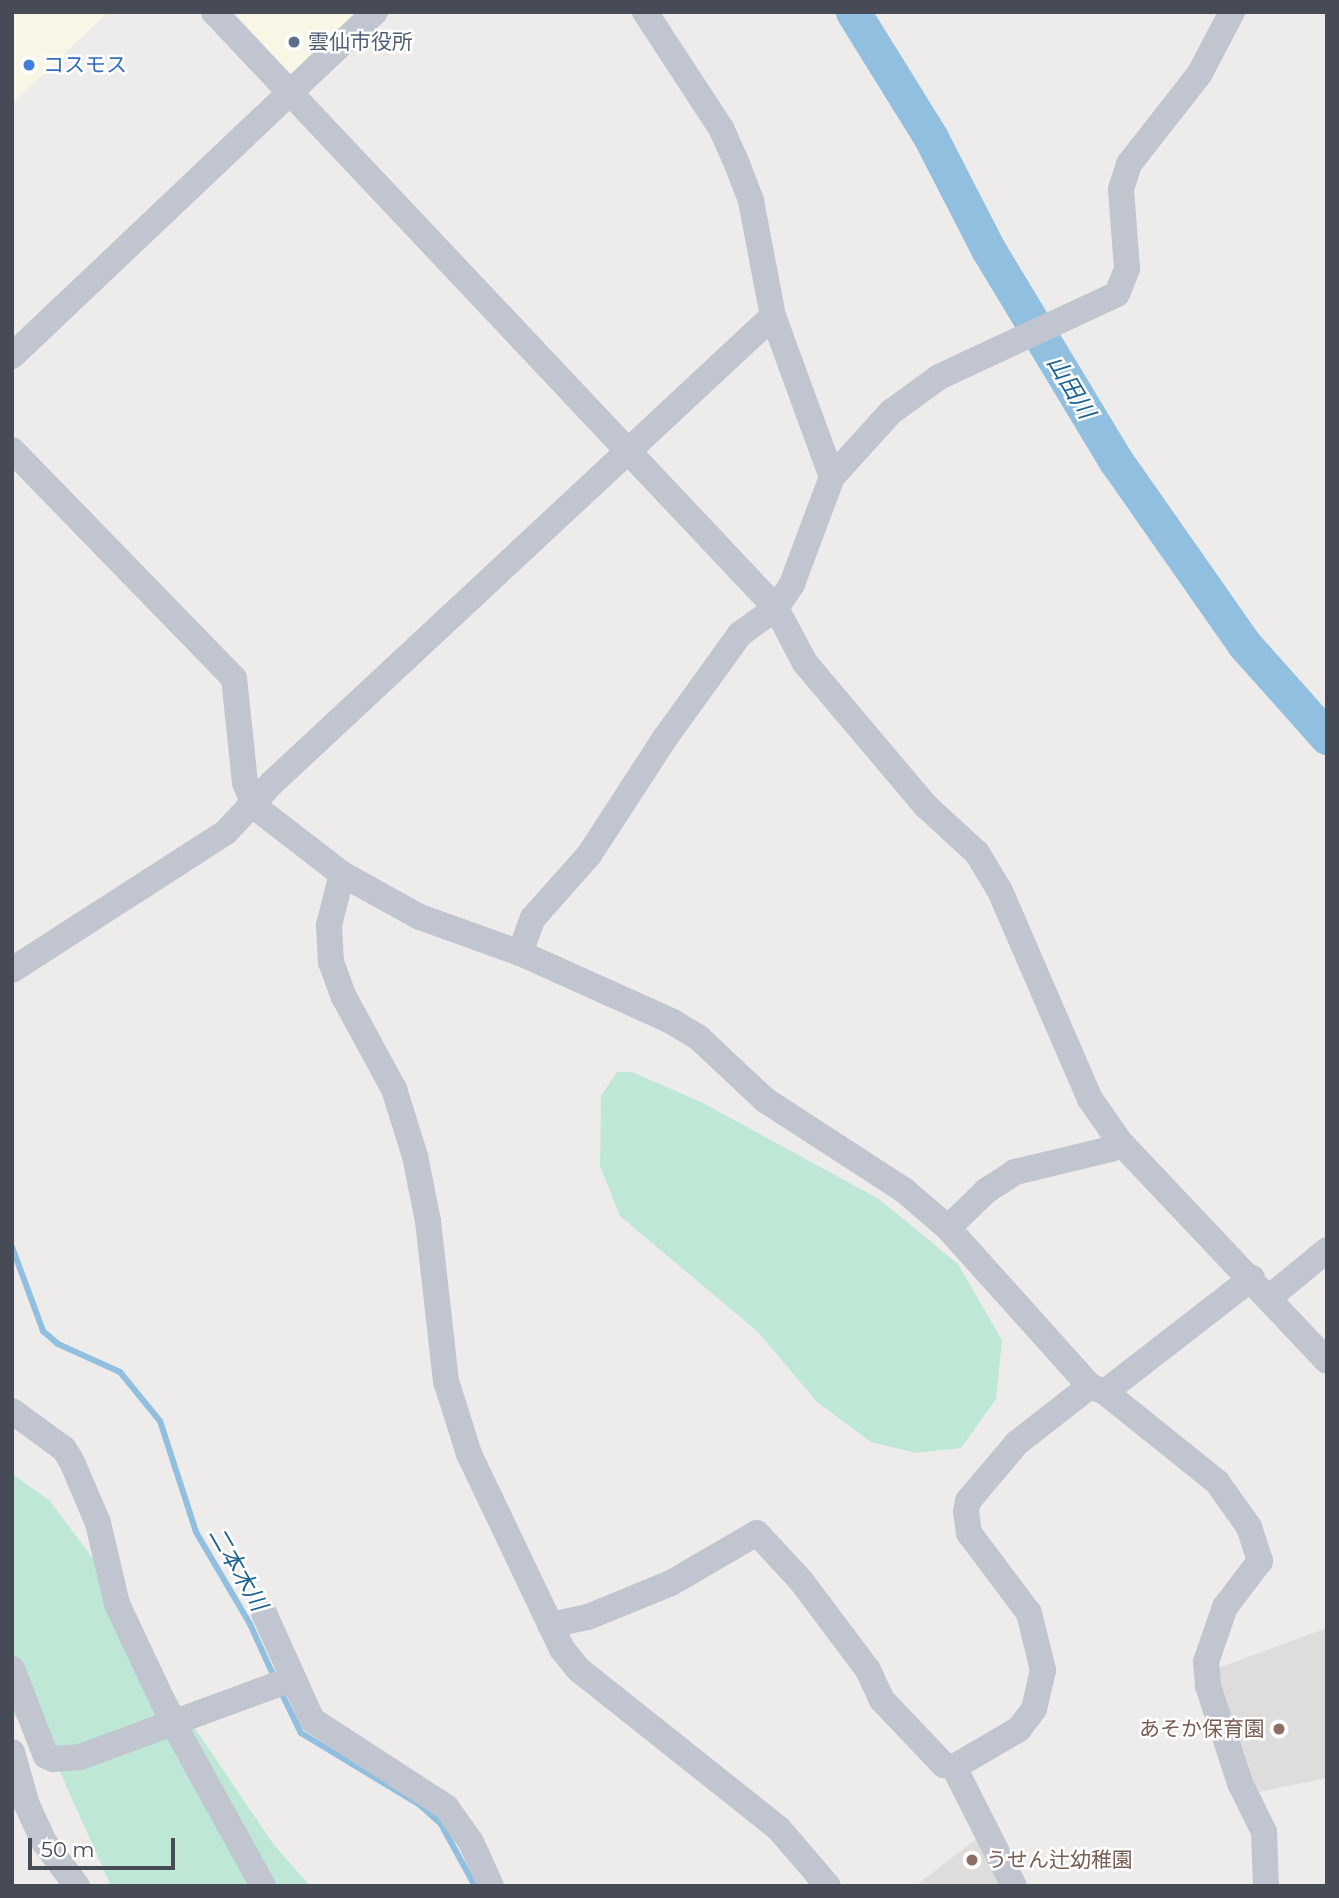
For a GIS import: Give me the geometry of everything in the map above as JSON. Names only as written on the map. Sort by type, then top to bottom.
[{"type":"street","points":[[214,12],[776,608],[805,663],[926,806],[977,853],[1000,891],[1090,1099],[1121,1142],[1270,1297],[1327,1361]]},
{"type":"street","points":[[12,356],[375,12]]},
{"type":"street","points":[[645,12],[721,128],[737,163],[751,201],[772,316],[832,477]]},
{"type":"street","points":[[520,953],[533,918],[589,855],[665,738],[740,634],[776,608],[792,584],[832,477],[900,405],[939,377],[1108,300],[1122,287],[1127,269],[1121,189],[1129,164],[1200,73],[1232,12]]},
{"type":"street","points":[[12,970],[226,832],[254,806],[273,782],[772,316]]},
{"type":"street","points":[[12,450],[234,678],[245,782],[254,806],[342,874],[421,917],[520,953],[671,1021],[699,1038],[765,1100],[905,1191],[948,1228],[1097,1389],[1217,1482],[1249,1527],[1260,1561],[1225,1607],[1206,1662],[1208,1686],[1240,1783],[1264,1832],[1266,1886]]},
{"type":"street","points":[[342,874],[329,925],[331,962],[344,997],[394,1089],[415,1156],[428,1221],[446,1381],[470,1454],[550,1625],[578,1669],[779,1829],[828,1886]]},
{"type":"street","points":[[948,1228],[986,1191],[1015,1172],[1111,1149],[1121,1142]]},
{"type":"street","points":[[1270,1297],[1327,1250]]},
{"type":"street","points":[[550,1625],[588,1617],[671,1583],[757,1533],[802,1582],[867,1670],[882,1700],[944,1765],[954,1767],[1019,1729],[1034,1709],[1043,1670],[1029,1614],[969,1533],[968,1501],[1017,1443],[1251,1278]]},
{"type":"street","points":[[12,1411],[64,1449],[72,1462],[98,1523],[117,1604],[173,1723],[262,1886]]},
{"type":"street","points":[[264,1613],[283,1683],[325,1732],[446,1807],[471,1842],[491,1886]]},
{"type":"street","points":[[12,1670],[48,1759],[80,1757],[283,1683]]},
{"type":"street","points":[[12,1752],[27,1805],[44,1842],[78,1886]]},
{"type":"street","points":[[954,1767],[1014,1886]]},
{"type":"shaded area","name":"コスモス","points":[[12,12],[108,12],[12,104]]},
{"type":"shaded area","name":"雲仙市役所","points":[[234,12],[357,12],[296,73],[290,73]]},
{"type":"shaded area","name":"あそか保育園","points":[[1327,1628],[1327,1778],[1254,1793],[1215,1669]]},
{"type":"shaded area","name":"うせん辻幼稚園","points":[[983,1834],[1007,1886],[915,1886]]},
{"type":"green space","points":[[617,1072],[632,1072],[701,1102],[879,1199],[958,1264],[1002,1340],[996,1399],[961,1448],[916,1453],[871,1442],[817,1402],[758,1332],[620,1216],[600,1166],[601,1096]]},
{"type":"green space","points":[[12,1474],[49,1500],[98,1565],[186,1715],[274,1845],[310,1886],[111,1886],[56,1763],[12,1713]]},
{"type":"waterway","name":"山田川","points":[[853,12],[931,138],[988,249],[1116,461],[1244,644],[1327,737]]},
{"type":"waterway","name":"二本木川","points":[[12,1247],[43,1331],[58,1344],[120,1372],[160,1421],[196,1532],[250,1624],[274,1677]]},
{"type":"waterway","name":"二本木川","points":[[280,1690],[301,1733],[420,1805],[441,1824],[475,1886]]},
{"type":"place","name":"雲仙市役所","points":[[294,42]]},
{"type":"place","name":"コスモス","points":[[29,65]]},
{"type":"place","name":"あそか保育園","points":[[1279,1729]]},
{"type":"place","name":"うせん辻幼稚園","points":[[972,1860]]}]
